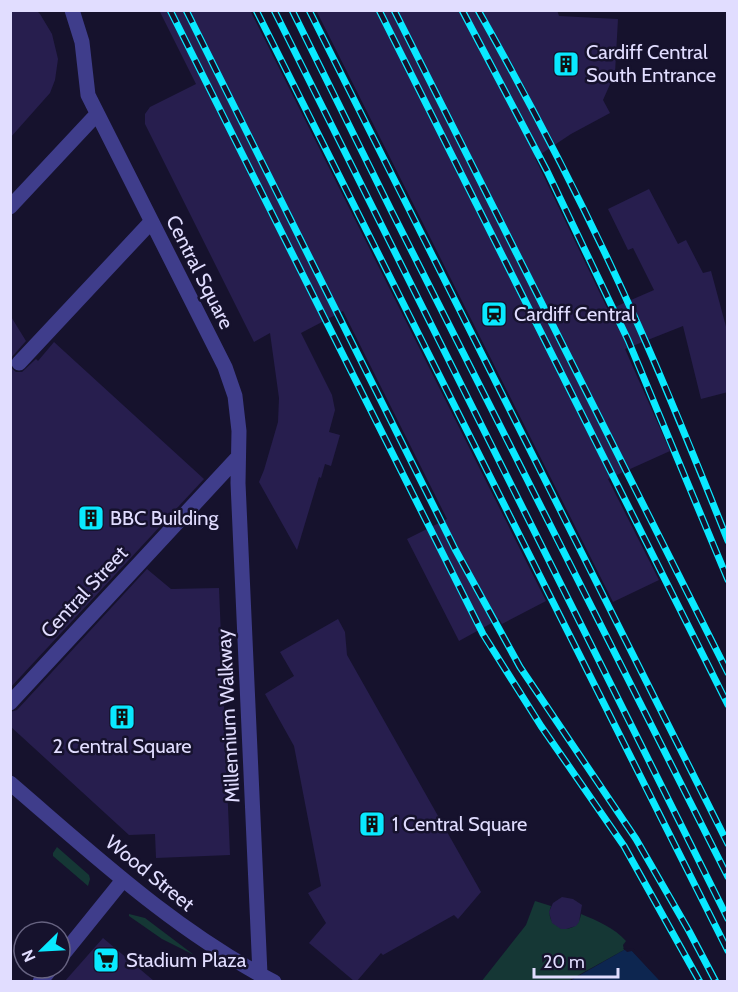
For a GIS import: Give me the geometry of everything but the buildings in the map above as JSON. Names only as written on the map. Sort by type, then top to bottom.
[{"type":"street","name":"Central Square","points":[[72,10],[82,42],[88,96],[225,367],[235,396],[239,431],[238,457]]},
{"type":"street","points":[[10,207],[97,114]]},
{"type":"street","points":[[19,363],[152,222]]},
{"type":"street","name":"Central Street","points":[[10,703],[238,457]]},
{"type":"street","name":"Millennium Walkway","points":[[238,457],[267,978]]},
{"type":"street","name":"Wood Street","points":[[10,783],[123,880],[203,941],[267,978]]},
{"type":"street","points":[[72,943],[123,880]]},
{"type":"green space","points":[[57,847],[89,875],[88,886],[53,856]]},
{"type":"green space","points":[[535,901],[551,906],[551,920],[562,928],[574,927],[581,914],[605,925],[626,941],[623,945],[624,950],[568,981],[481,982],[526,925]]},
{"type":"green space","points":[[129,914],[145,918],[194,955],[162,939]]},
{"type":"water","points":[[624,950],[632,951],[660,981],[568,982]]},
{"type":"pier","points":[[623,948],[634,949],[663,982],[632,951],[627,952]]},
{"type":"railway","points":[[170,10],[483,634],[541,726],[624,846],[700,982]]},
{"type":"railway","points":[[186,10],[455,549],[520,667],[636,839],[716,982]]},
{"type":"railway","points":[[256,10],[728,951]]},
{"type":"railway","points":[[274,10],[728,919]]},
{"type":"railway","points":[[292,10],[728,877]]},
{"type":"railway","points":[[309,10],[728,844]]},
{"type":"railway","points":[[379,10],[728,705]]},
{"type":"railway","points":[[394,10],[728,673]]},
{"type":"railway","points":[[462,10],[547,171],[628,340],[728,580]]},
{"type":"railway","points":[[478,10],[560,162],[599,240],[647,345],[728,541]]},
{"type":"place","name":"Cardiff Central South Entrance","points":[[566,64]]},
{"type":"place","name":"Cardiff Central","points":[[494,314]]},
{"type":"place","name":"BBC Building","points":[[91,518]]},
{"type":"place","name":"2 Central Square","points":[[122,717]]},
{"type":"place","name":"1 Central Square","points":[[372,824]]},
{"type":"place","name":"Stadium Plaza","points":[[106,960]]}]
